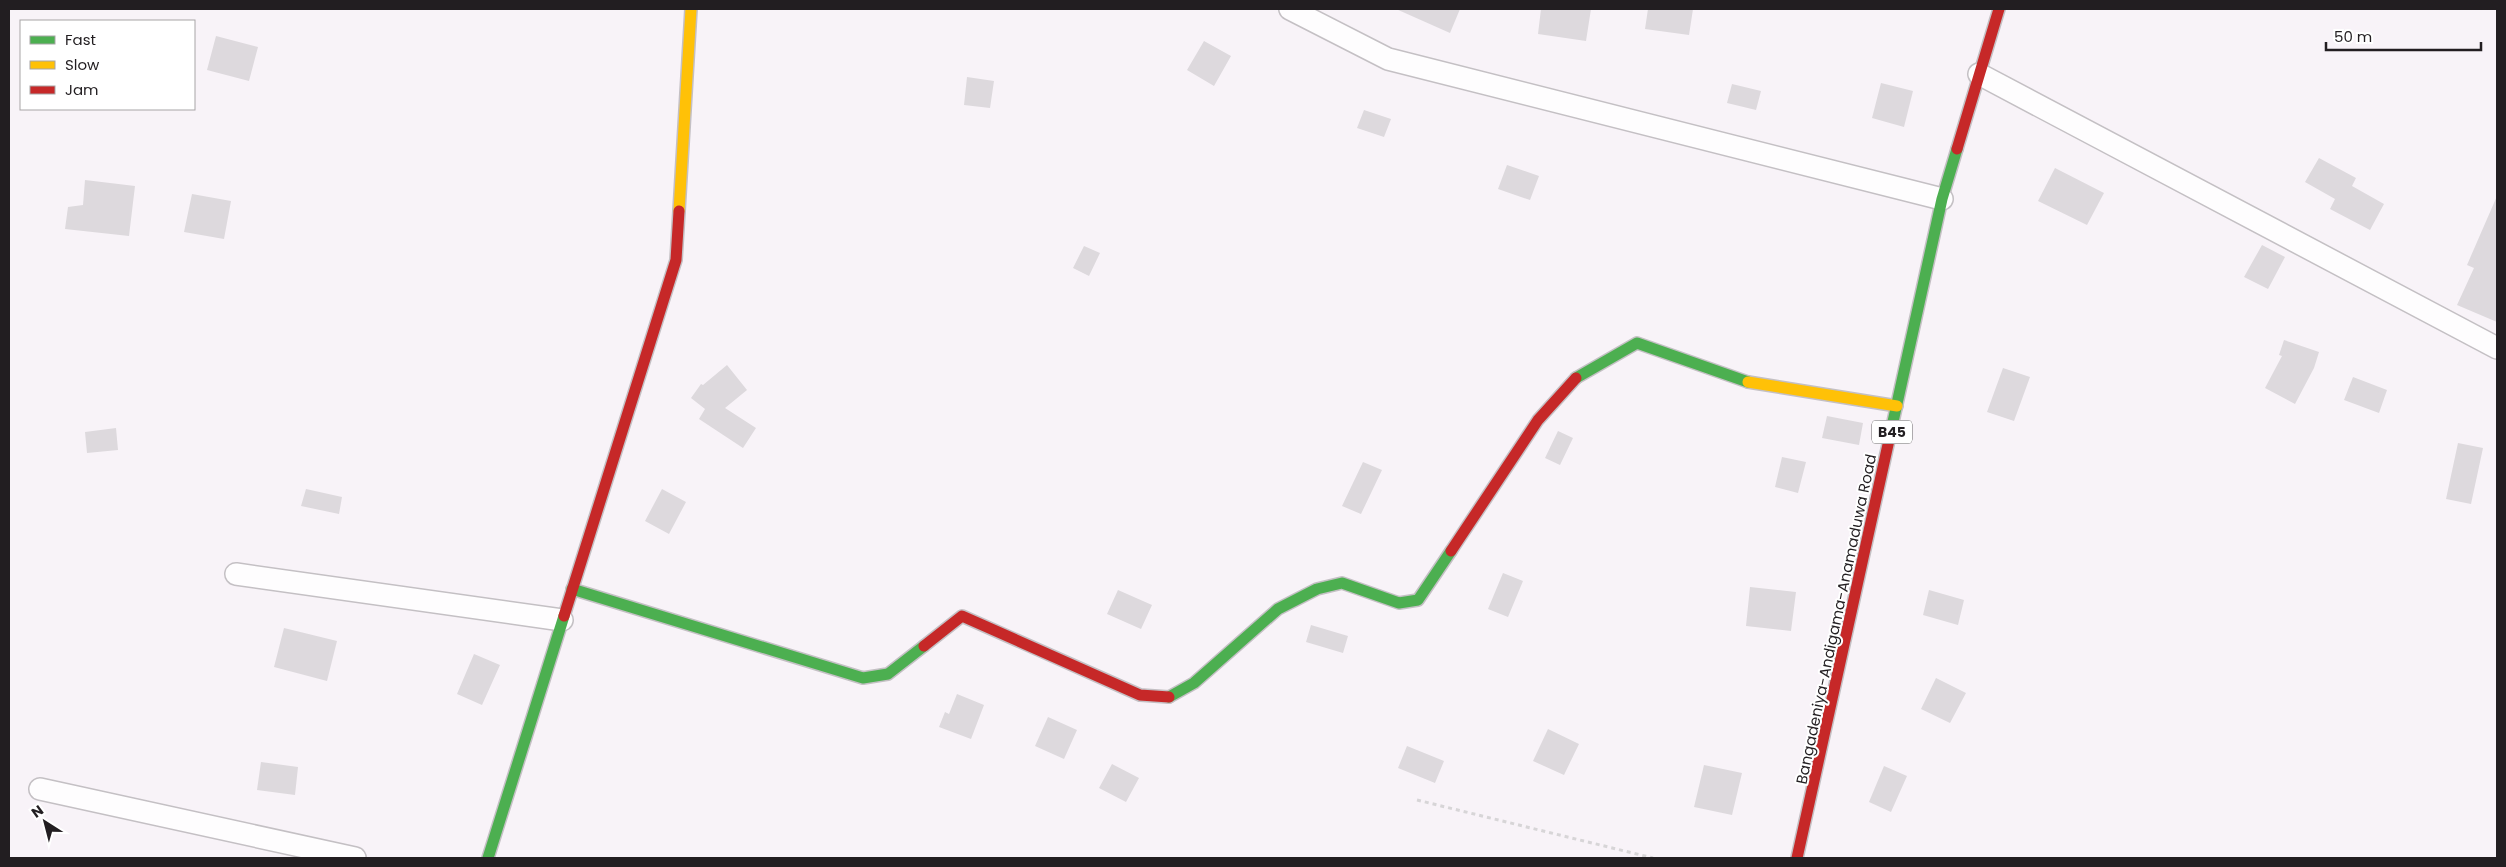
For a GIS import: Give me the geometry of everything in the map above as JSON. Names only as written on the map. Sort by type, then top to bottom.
[{"type":"street","points":[[488,858],[676,260],[691,9]]},
{"type":"street","points":[[1290,9],[1388,59],[1942,199]]},
{"type":"street","name":"Bangadeniya-Andigama-Anamaduwa Road","points":[[1798,858],[1942,199],[1999,9]]},
{"type":"street","points":[[1980,74],[2497,348]]},
{"type":"street","points":[[572,589],[863,678],[888,674],[962,616],[1140,695],[1168,698],[1194,684],[1278,609],[1317,589],[1342,583],[1399,603],[1418,600],[1538,420],[1580,374],[1637,343],[1744,381],[1897,406]]},
{"type":"street","points":[[236,574],[562,620]]},
{"type":"street","points":[[40,789],[355,858]]},
{"type":"path","points":[[1417,800],[1653,858]]},
{"type":"building","points":[[1396,9],[1460,9],[1450,33]]},
{"type":"building","points":[[1541,9],[1591,9],[1586,41],[1538,34]]},
{"type":"building","points":[[1648,9],[1693,9],[1689,35],[1645,29]]},
{"type":"building","points":[[216,36],[258,47],[249,81],[207,70]]},
{"type":"building","points":[[1204,41],[1231,56],[1214,86],[1187,70]]},
{"type":"building","points":[[967,77],[994,81],[990,108],[964,105]]},
{"type":"building","points":[[1881,83],[1913,91],[1904,127],[1872,118]]},
{"type":"building","points":[[1732,84],[1761,91],[1756,110],[1727,103]]},
{"type":"building","points":[[1364,110],[1391,119],[1384,137],[1357,128]]},
{"type":"building","points":[[2319,158],[2356,178],[2352,186],[2384,204],[2370,230],[2330,209],[2335,199],[2305,182]]},
{"type":"building","points":[[1507,165],[1539,176],[1530,200],[1498,189]]},
{"type":"building","points":[[2055,168],[2104,193],[2087,225],[2038,201]]},
{"type":"building","points":[[85,180],[135,186],[129,236],[65,229],[68,207],[83,205]]},
{"type":"building","points":[[192,194],[231,201],[224,239],[184,232]]},
{"type":"building","points":[[2497,196],[2497,322],[2457,305],[2474,268],[2467,265]]},
{"type":"building","points":[[2262,245],[2285,257],[2268,289],[2244,277]]},
{"type":"building","points":[[1084,246],[1100,253],[1089,276],[1073,268]]},
{"type":"building","points":[[2284,340],[2319,352],[2314,368],[2295,404],[2265,388],[2282,356],[2279,355]]},
{"type":"building","points":[[727,365],[747,390],[725,408],[756,428],[743,448],[699,419],[705,409],[691,398],[701,384],[703,385]]},
{"type":"building","points":[[2003,368],[2030,377],[2014,421],[1987,412]]},
{"type":"building","points":[[2353,377],[2387,390],[2379,413],[2344,400]]},
{"type":"building","points":[[1827,416],[1863,423],[1859,445],[1822,438]]},
{"type":"building","points":[[116,428],[118,450],[87,453],[85,432]]},
{"type":"building","points":[[1558,431],[1573,438],[1560,465],[1545,458]]},
{"type":"building","points":[[2458,443],[2483,448],[2471,504],[2446,499]]},
{"type":"building","points":[[1782,457],[1806,462],[1798,493],[1775,487]]},
{"type":"building","points":[[1363,462],[1382,470],[1361,514],[1342,506]]},
{"type":"building","points":[[306,489],[342,497],[339,514],[301,506]]},
{"type":"building","points":[[662,489],[686,502],[669,534],[645,521]]},
{"type":"building","points":[[1503,573],[1523,581],[1508,617],[1488,609]]},
{"type":"building","points":[[1750,587],[1796,592],[1791,631],[1746,626]]},
{"type":"building","points":[[1118,590],[1152,605],[1141,629],[1107,614]]},
{"type":"building","points":[[1929,590],[1964,600],[1958,625],[1923,615]]},
{"type":"building","points":[[1311,625],[1348,636],[1343,653],[1306,642]]},
{"type":"building","points":[[284,628],[337,641],[327,681],[274,667]]},
{"type":"building","points":[[474,654],[500,665],[482,705],[457,694]]},
{"type":"building","points":[[1936,678],[1966,693],[1950,723],[1921,709]]},
{"type":"building","points":[[957,694],[984,705],[971,739],[939,727],[945,712],[949,714]]},
{"type":"building","points":[[1048,717],[1077,730],[1064,759],[1035,746]]},
{"type":"building","points":[[1548,729],[1579,744],[1564,775],[1533,761]]},
{"type":"building","points":[[1407,746],[1444,761],[1435,783],[1398,768]]},
{"type":"building","points":[[261,762],[298,767],[295,795],[257,790]]},
{"type":"building","points":[[1112,764],[1139,778],[1126,802],[1099,788]]},
{"type":"building","points":[[1704,765],[1742,773],[1732,815],[1694,807]]},
{"type":"building","points":[[1884,766],[1907,776],[1891,812],[1869,802]]},
{"type":"traffic: fast","points":[[1889,440],[1942,199],[1957,149]]},
{"type":"traffic: fast","points":[[1576,378],[1637,343],[1748,382]]},
{"type":"traffic: fast","points":[[1169,697],[1194,683],[1278,609],[1317,589],[1342,583],[1399,603],[1418,600],[1451,551]]},
{"type":"traffic: fast","points":[[572,589],[863,678],[888,674],[924,646]]},
{"type":"traffic: fast","points":[[488,858],[564,616]]},
{"type":"traffic: slow","points":[[679,211],[691,9]]},
{"type":"traffic: slow","points":[[1748,382],[1897,406]]},
{"type":"traffic: jam","points":[[1957,149],[1999,9]]},
{"type":"traffic: jam","points":[[564,616],[676,260],[679,211]]},
{"type":"traffic: jam","points":[[1451,551],[1538,420],[1576,378]]},
{"type":"traffic: jam","points":[[1797,858],[1889,440]]},
{"type":"traffic: jam","points":[[924,646],[962,616],[1140,695],[1169,697]]}]
